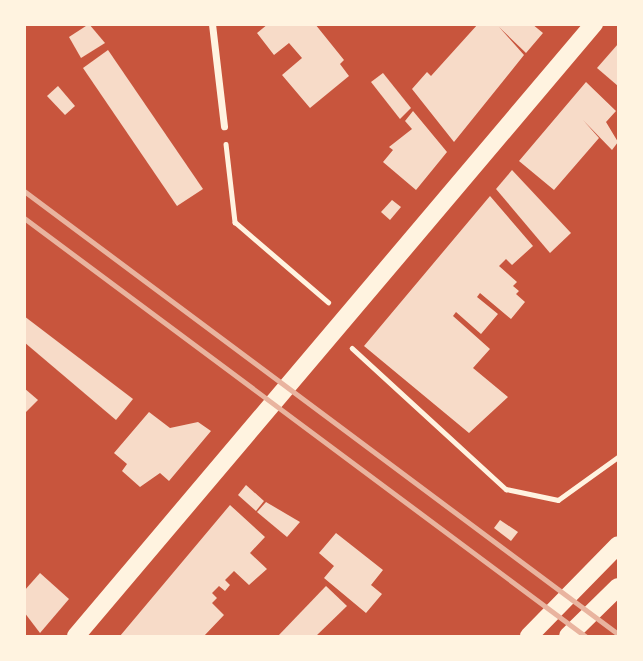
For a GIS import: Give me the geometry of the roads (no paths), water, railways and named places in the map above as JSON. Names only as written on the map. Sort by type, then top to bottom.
[{"type":"main road","points":[[76,636],[594,24]]},
{"type":"main road","points":[[529,636],[618,545]]},
{"type":"main road","points":[[568,636],[618,587]]},
{"type":"street","points":[[212,24],[224,126]]},
{"type":"railway","points":[[24,191],[618,634]]},
{"type":"railway","points":[[24,218],[585,636]]}]
